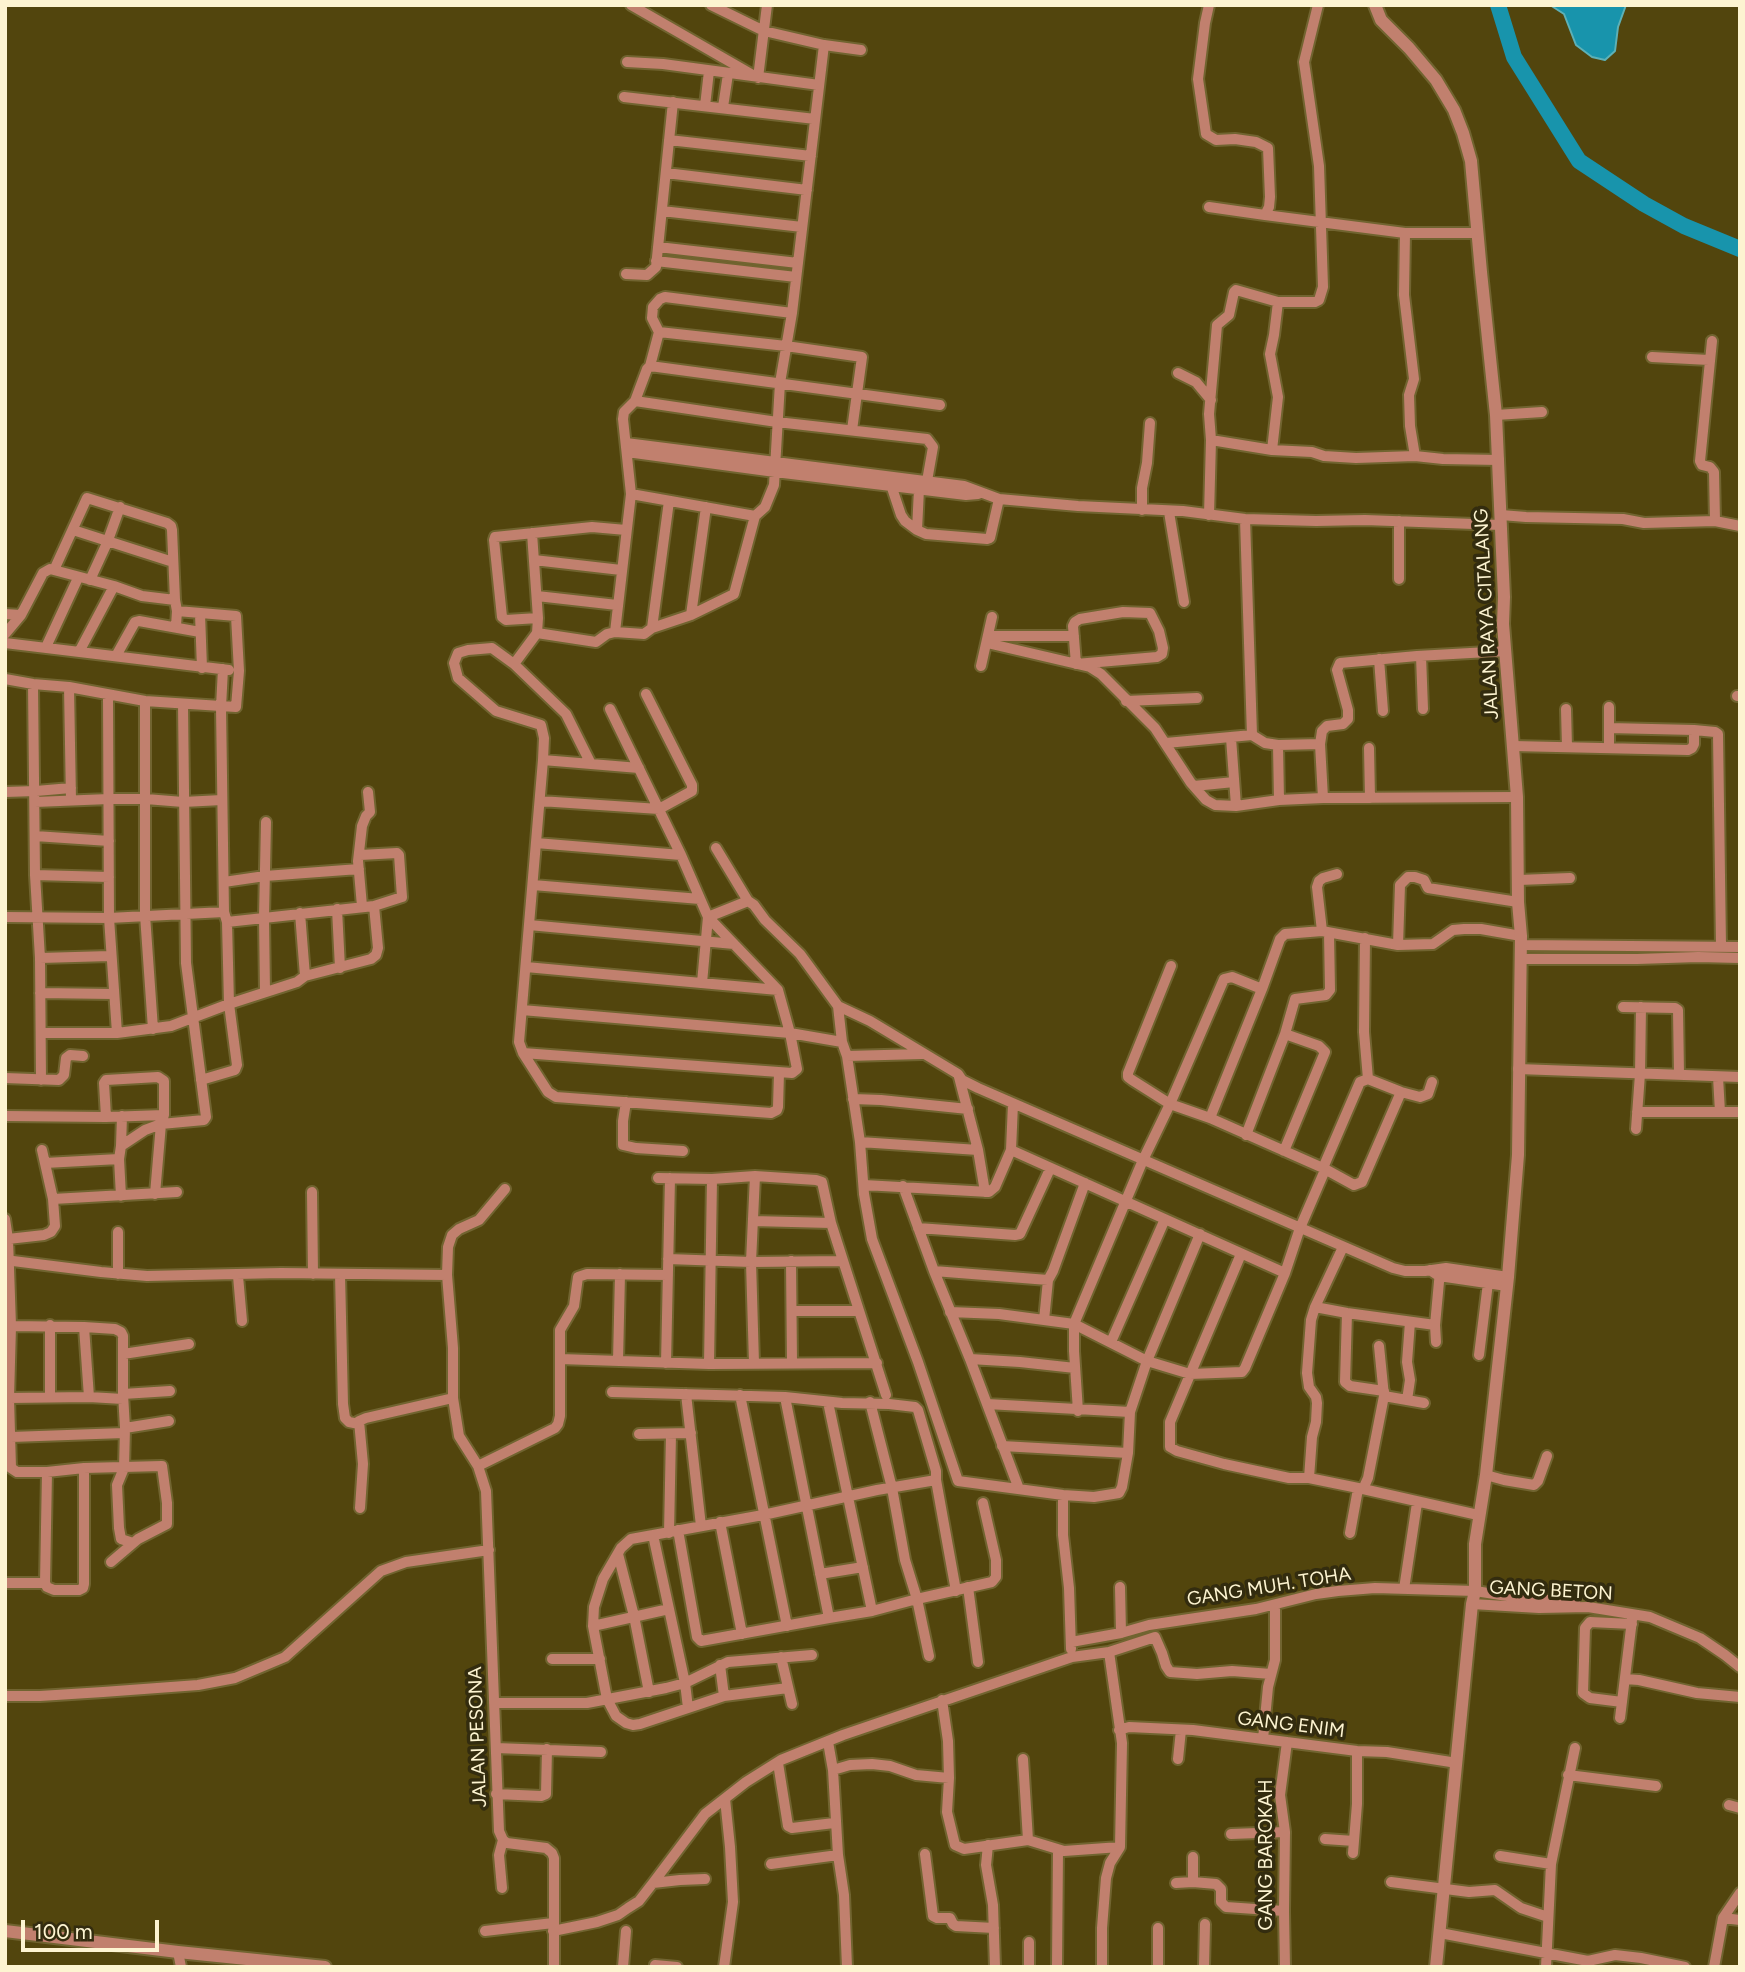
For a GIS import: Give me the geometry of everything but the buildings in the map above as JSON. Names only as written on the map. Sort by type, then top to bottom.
[{"type":"street","points":[[631,5],[758,78]]},
{"type":"street","points":[[711,5],[764,31],[824,45],[861,50]]},
{"type":"street","points":[[758,78],[767,5]]},
{"type":"street","points":[[1209,5],[1198,79],[1206,134],[1216,140],[1256,142],[1268,148],[1270,197],[1265,215]]},
{"type":"street","points":[[1209,515],[1209,414],[1217,325],[1228,315],[1236,290],[1278,302],[1315,302],[1319,300],[1324,287],[1319,166],[1304,62],[1318,5]]},
{"type":"street","name":"JALAN RAYA CITALANG","points":[[1375,5],[1381,20],[1436,80],[1454,110],[1471,161],[1496,415],[1506,651],[1517,797],[1520,940],[1518,1155],[1508,1278],[1486,1475],[1478,1515],[1474,1597],[1436,1967]]},
{"type":"street","points":[[535,636],[596,642],[615,632],[644,634],[652,628],[691,615],[734,594],[755,516],[765,507],[774,485],[780,383],[792,313],[824,45]]},
{"type":"street","points":[[705,106],[711,72],[720,56]]},
{"type":"street","points":[[628,62],[663,64],[819,85]]},
{"type":"street","points":[[723,107],[728,74]]},
{"type":"street","points":[[624,97],[815,119]]},
{"type":"street","points":[[626,274],[647,275],[656,267],[673,102]]},
{"type":"street","points":[[669,139],[811,156]]},
{"type":"street","points":[[666,173],[807,190]]},
{"type":"street","points":[[1209,207],[1405,233],[1477,233]]},
{"type":"street","points":[[662,211],[802,227]]},
{"type":"street","points":[[1405,233],[1404,295],[1414,379],[1409,395],[1415,456]]},
{"type":"street","points":[[658,247],[798,263]]},
{"type":"street","points":[[656,261],[796,277]]},
{"type":"street","points":[[615,632],[631,494],[623,425],[624,412],[635,401],[650,366],[659,332],[653,318],[653,307],[666,297],[792,313]]},
{"type":"street","points":[[1272,450],[1278,397],[1270,354],[1278,302]]},
{"type":"street","points":[[659,332],[862,357],[852,430]]},
{"type":"street","points":[[1712,341],[1700,461],[1714,471],[1715,521]]},
{"type":"street","points":[[1652,356],[1709,360]]},
{"type":"street","points":[[650,366],[940,405]]},
{"type":"street","points":[[1178,373],[1196,382],[1211,400]]},
{"type":"street","points":[[635,401],[777,422],[927,439],[933,447],[923,485],[917,530]]},
{"type":"street","points":[[1496,415],[1542,412]]},
{"type":"street","points":[[1142,510],[1150,423]]},
{"type":"street","points":[[1211,440],[1272,450],[1312,452],[1324,456],[1499,460]]},
{"type":"street","points":[[626,447],[891,485],[964,486],[999,499],[1183,511],[1245,519],[1399,521],[1501,520],[1526,517],[1623,519],[1644,523],[1715,521],[1740,526]]},
{"type":"street","points":[[774,468],[923,485]]},
{"type":"street","points":[[891,485],[905,521],[926,534],[990,538],[999,499]]},
{"type":"street","points":[[631,494],[755,516]]},
{"type":"street","points":[[54,570],[87,498],[171,526],[176,626]]},
{"type":"street","points":[[652,628],[670,501]]},
{"type":"street","points":[[46,647],[107,543],[120,507]]},
{"type":"street","points":[[691,615],[706,507]]},
{"type":"street","points":[[1169,512],[1184,602]]},
{"type":"street","points":[[1245,519],[1252,735]]},
{"type":"street","points":[[1399,521],[1399,579]]},
{"type":"street","points":[[538,618],[503,619],[495,537],[592,527],[626,530]]},
{"type":"street","points":[[73,530],[173,562]]},
{"type":"street","points":[[517,661],[535,636],[538,618],[532,533]]},
{"type":"street","points":[[534,560],[621,570]]},
{"type":"street","points":[[5,635],[21,615],[45,570],[54,570],[200,614],[236,616],[239,671],[236,707],[145,701],[5,679]]},
{"type":"street","points":[[79,652],[114,586]]},
{"type":"street","points":[[537,596],[617,606]]},
{"type":"street","points":[[1123,612],[1150,613],[1159,631],[1162,654],[1157,657],[1076,664],[1075,622],[1080,618],[1123,612]]},
{"type":"street","points":[[5,614],[21,615]]},
{"type":"street","points":[[200,614],[202,668]]},
{"type":"street","points":[[981,666],[992,617]]},
{"type":"street","points":[[116,656],[135,622],[176,626],[200,632]]},
{"type":"street","points":[[988,639],[1074,636]]},
{"type":"street","points":[[988,639],[1090,667],[1101,674],[1155,728],[1194,786],[1206,800],[1215,805],[1236,806],[1323,798],[1517,797]]},
{"type":"street","points":[[5,643],[239,671]]},
{"type":"street","points":[[591,764],[566,714],[517,661],[492,648],[458,653],[454,663],[458,678],[496,711],[541,725],[544,737],[519,1042],[523,1053],[551,1096],[626,1102],[771,1113],[778,1107],[779,1073]]},
{"type":"street","points":[[1323,798],[1320,744],[1323,728],[1343,724],[1348,719],[1337,670],[1340,663],[1506,651]]},
{"type":"street","points":[[1421,656],[1423,709]]},
{"type":"street","points":[[1379,659],[1383,711]]},
{"type":"street","points":[[201,1080],[237,1069],[229,1004],[225,917],[221,707],[223,669]]},
{"type":"street","points":[[33,684],[41,1080]]},
{"type":"street","points":[[69,687],[71,794]]},
{"type":"street","points":[[540,801],[659,809],[692,791],[646,694]]},
{"type":"street","points":[[108,695],[110,956],[117,1032]]},
{"type":"street","points":[[1126,701],[1197,698]]},
{"type":"street","points":[[145,701],[145,915],[153,1029]]},
{"type":"street","points":[[5,1116],[122,1116],[204,1120],[206,1117],[186,963],[183,704]]},
{"type":"street","points":[[1609,707],[1609,747]]},
{"type":"street","points":[[523,1053],[779,1073],[792,1073],[797,1069],[778,990],[708,918],[681,855],[610,709]]},
{"type":"street","points":[[1566,709],[1567,747]]},
{"type":"street","points":[[1609,728],[1694,730],[1716,732],[1719,737],[1721,946]]},
{"type":"street","points":[[1513,746],[1688,750],[1694,744],[1694,730]]},
{"type":"street","points":[[1166,743],[1252,735],[1265,743],[1278,745],[1320,744]]},
{"type":"street","points":[[1231,738],[1236,806]]},
{"type":"street","points":[[1278,745],[1279,800]]},
{"type":"street","points":[[1369,748],[1370,798]]},
{"type":"street","points":[[543,760],[639,768]]},
{"type":"street","points":[[1194,786],[1234,782]]},
{"type":"street","points":[[5,792],[35,797],[71,794],[109,799],[183,802],[222,800]]},
{"type":"street","points":[[362,906],[359,869],[362,826],[370,812],[368,792]]},
{"type":"street","points":[[265,992],[266,822]]},
{"type":"street","points":[[35,836],[109,841]]},
{"type":"street","points":[[536,843],[681,855]]},
{"type":"street","points":[[716,849],[748,901],[800,954],[838,1006],[870,1021],[958,1074],[962,1080],[1392,1268],[1508,1278]]},
{"type":"street","points":[[5,917],[109,918],[186,913],[264,917],[374,906],[402,897],[398,855],[394,851],[360,855]]},
{"type":"street","points":[[224,882],[359,869]]},
{"type":"street","points":[[1246,1135],[1286,1034],[1297,998],[1326,995],[1330,990],[1325,932],[1317,887],[1323,878],[1337,874]]},
{"type":"street","points":[[35,875],[109,877]]},
{"type":"street","points":[[1398,945],[1400,885],[1408,877],[1424,880],[1428,888],[1518,902]]},
{"type":"street","points":[[1519,880],[1570,878]]},
{"type":"street","points":[[533,885],[700,899]]},
{"type":"street","points":[[708,918],[748,901]]},
{"type":"street","points":[[41,1033],[117,1032],[171,1026],[297,982],[306,976],[340,968],[376,955],[378,948],[374,906]]},
{"type":"street","points":[[337,909],[340,968]]},
{"type":"street","points":[[300,913],[306,976]]},
{"type":"street","points":[[702,983],[708,918]]},
{"type":"street","points":[[529,925],[734,944]]},
{"type":"street","points":[[1210,1118],[1282,936],[1288,933],[1325,932],[1398,945],[1433,944],[1454,930],[1481,929],[1520,940],[1636,947],[1740,947]]},
{"type":"street","points":[[1365,938],[1364,1032],[1368,1079]]},
{"type":"street","points":[[1636,947],[1637,959]]},
{"type":"street","points":[[40,958],[110,956]]},
{"type":"street","points":[[1520,959],[1740,958]]},
{"type":"street","points":[[1171,966],[1128,1073],[1132,1080],[1170,1104],[1210,1118],[1354,1185],[1362,1182],[1401,1092]]},
{"type":"street","points":[[526,967],[778,990]]},
{"type":"street","points":[[1078,1410],[1074,1324],[1143,1160],[1224,979],[1232,977],[1262,989]]},
{"type":"street","points":[[40,993],[113,994]]},
{"type":"street","points":[[838,1006],[874,1247],[960,1483],[1062,1495],[1094,1497],[1119,1493],[1128,1454],[1130,1412],[1147,1361],[1200,1234]]},
{"type":"street","points":[[1623,1007],[1678,1010],[1679,1074]]},
{"type":"street","points":[[1636,1129],[1641,1007]]},
{"type":"street","points":[[522,1010],[790,1033],[842,1042]]},
{"type":"street","points":[[1283,1151],[1325,1052],[1319,1046],[1286,1034]]},
{"type":"street","points":[[847,1056],[924,1054]]},
{"type":"street","points":[[5,1071],[6,1078],[61,1079],[66,1058],[70,1055],[83,1056]]},
{"type":"street","points":[[1518,1069],[1740,1077]]},
{"type":"street","points":[[958,1074],[978,1150],[985,1192]]},
{"type":"street","points":[[1718,1077],[1720,1112]]},
{"type":"street","points":[[106,1117],[104,1083],[110,1079],[163,1079],[163,1119],[155,1194]]},
{"type":"street","points":[[950,1312],[999,1314],[1074,1324],[1147,1361],[1190,1374],[1242,1372],[1285,1273],[1357,1085],[1368,1079],[1420,1097],[1428,1094],[1432,1082]]},
{"type":"street","points":[[853,1099],[968,1110]]},
{"type":"street","points":[[626,1102],[622,1121],[623,1144],[636,1148],[683,1151]]},
{"type":"street","points":[[864,1185],[985,1192],[995,1187],[1011,1150],[1013,1104]]},
{"type":"street","points":[[1637,1112],[1740,1112]]},
{"type":"street","points":[[121,1196],[119,1158],[122,1116]]},
{"type":"street","points":[[121,1146],[163,1119]]},
{"type":"street","points":[[860,1142],[978,1150]]},
{"type":"street","points":[[8,1238],[44,1235],[54,1230],[56,1222],[53,1199],[42,1150]]},
{"type":"street","points":[[1011,1150],[1285,1273]]},
{"type":"street","points":[[45,1163],[119,1158]]},
{"type":"street","points":[[918,1228],[1020,1234],[1050,1169]]},
{"type":"street","points":[[754,1363],[751,1262],[755,1176]]},
{"type":"street","points":[[658,1178],[712,1179],[755,1176],[820,1180],[824,1186],[831,1223],[886,1395]]},
{"type":"street","points":[[666,1363],[670,1178]]},
{"type":"street","points":[[709,1364],[712,1179]]},
{"type":"street","points":[[1044,1321],[1048,1280],[1085,1183]]},
{"type":"street","points":[[903,1186],[1019,1489]]},
{"type":"street","name":"JALAN PESONA","points":[[502,1888],[499,1855],[503,1840],[499,1831],[496,1794],[486,1491],[478,1466],[459,1436],[453,1398],[453,1348],[447,1275],[448,1247],[452,1235],[479,1220],[505,1189]]},
{"type":"street","points":[[53,1199],[177,1192]]},
{"type":"street","points":[[312,1192],[313,1274]]},
{"type":"street","points":[[5,1219],[11,1326],[11,1468],[17,1472],[47,1472],[162,1466],[167,1524],[133,1543],[111,1562]]},
{"type":"street","points":[[1111,1342],[1165,1219]]},
{"type":"street","points":[[753,1221],[831,1223]]},
{"type":"street","points":[[118,1232],[118,1274]]},
{"type":"street","points":[[1309,1478],[1317,1403],[1309,1387],[1307,1373],[1311,1320],[1343,1247]]},
{"type":"street","points":[[1241,1254],[1170,1422],[1170,1447],[1224,1465],[1289,1478],[1309,1478],[1478,1515]]},
{"type":"street","points":[[668,1259],[843,1261]]},
{"type":"street","points":[[7,1260],[148,1276],[447,1275]]},
{"type":"street","points":[[791,1261],[792,1363]]},
{"type":"street","points":[[934,1271],[1048,1280]]},
{"type":"street","points":[[1436,1271],[1488,1283],[1508,1278]]},
{"type":"street","points":[[1436,1271],[1436,1342]]},
{"type":"street","points":[[340,1274],[343,1404],[345,1418],[349,1422],[359,1424]]},
{"type":"street","points":[[478,1466],[555,1428],[558,1424],[561,1327],[574,1306],[578,1277],[583,1274],[668,1275]]},
{"type":"street","points":[[618,1361],[620,1274]]},
{"type":"street","points":[[238,1276],[242,1321]]},
{"type":"street","points":[[1479,1355],[1488,1283]]},
{"type":"street","points":[[1315,1307],[1435,1325]]},
{"type":"street","points":[[793,1311],[859,1311]]},
{"type":"street","points":[[1347,1313],[1345,1382],[1350,1386],[1423,1403]]},
{"type":"street","points":[[1407,1400],[1410,1380],[1407,1362],[1409,1322]]},
{"type":"street","points":[[50,1325],[50,1396]]},
{"type":"street","points":[[11,1326],[84,1327],[120,1331],[123,1336],[124,1468],[117,1485],[119,1528],[121,1539],[133,1543]]},
{"type":"street","points":[[84,1327],[89,1396]]},
{"type":"street","points":[[123,1354],[189,1344]]},
{"type":"street","points":[[1350,1533],[1361,1489],[1368,1478],[1384,1393],[1379,1346]]},
{"type":"street","points":[[560,1359],[709,1364],[877,1363]]},
{"type":"street","points":[[971,1359],[1075,1368]]},
{"type":"street","points":[[9,1398],[123,1396],[170,1391]]},
{"type":"street","points":[[612,1392],[785,1397],[828,1402],[870,1402],[910,1406],[918,1410],[936,1471],[956,1591]]},
{"type":"street","points":[[686,1394],[701,1526]]},
{"type":"street","points":[[740,1395],[787,1626]]},
{"type":"street","points":[[785,1397],[829,1618]]},
{"type":"street","points":[[360,1508],[363,1464],[359,1424],[361,1419],[453,1398]]},
{"type":"street","points":[[828,1402],[872,1611]]},
{"type":"street","points":[[870,1402],[929,1657]]},
{"type":"street","points":[[987,1404],[1130,1412]]},
{"type":"street","points":[[11,1437],[124,1430],[169,1421]]},
{"type":"street","points":[[639,1434],[691,1433]]},
{"type":"street","points":[[671,1434],[673,1532],[697,1637],[701,1641],[872,1611],[992,1582],[996,1577],[996,1560],[983,1503]]},
{"type":"street","points":[[1002,1446],[1128,1454]]},
{"type":"street","points":[[1486,1475],[1534,1485],[1547,1456]]},
{"type":"street","points":[[47,1472],[47,1587],[54,1590],[79,1590],[84,1584],[85,1468]]},
{"type":"street","points":[[788,1688],[724,1696],[633,1726],[620,1720],[607,1699],[593,1626],[594,1607],[603,1579],[625,1543],[631,1539],[936,1480]]},
{"type":"street","points":[[1062,1495],[1071,1649]]},
{"type":"street","points":[[1404,1589],[1418,1503]]},
{"type":"street","points":[[720,1522],[742,1634]]},
{"type":"street","points":[[653,1535],[688,1707]]},
{"type":"street","points":[[5,1696],[198,1685],[235,1678],[285,1657],[381,1572],[406,1562],[489,1550]]},
{"type":"street","points":[[618,1554],[649,1692]]},
{"type":"street","points":[[821,1574],[863,1567]]},
{"type":"street","points":[[5,1583],[46,1583]]},
{"type":"street","points":[[968,1587],[978,1662]]},
{"type":"street","points":[[1119,1587],[1121,1633]]},
{"type":"street","name":"GANG MUH. TOHA","points":[[1071,1649],[1149,1625],[1274,1612],[1316,1594],[1338,1591],[1404,1589],[1474,1597]]},
{"type":"street","points":[[1474,1597],[1514,1597],[1569,1602],[1576,1599],[1580,1590]]},
{"type":"street","name":"GANG BETON","points":[[1474,1597],[1539,1608],[1578,1606],[1632,1619],[1659,1620],[1700,1638],[1740,1667]]},
{"type":"street","points":[[593,1626],[669,1609]]},
{"type":"street","points":[[1263,1739],[1275,1660],[1274,1612]]},
{"type":"street","points":[[1620,1718],[1625,1679],[1632,1619],[1590,1622],[1586,1624],[1585,1630],[1583,1693],[1590,1698],[1622,1702]]},
{"type":"street","points":[[485,1931],[597,1922],[618,1915],[639,1900],[700,1819],[746,1782],[778,1763],[800,1751],[942,1700],[1071,1649],[1110,1652],[1155,1637],[1170,1672],[1197,1674],[1232,1671],[1271,1674]]},
{"type":"street","points":[[723,1638],[724,1696]]},
{"type":"street","points":[[1102,1967],[1106,1878],[1110,1863],[1120,1847],[1122,1752],[1110,1652]]},
{"type":"street","points":[[494,1703],[576,1703],[607,1699],[685,1683],[724,1664],[812,1655]]},
{"type":"street","points":[[781,1657],[792,1704]]},
{"type":"street","points":[[552,1659],[600,1659]]},
{"type":"street","points":[[1625,1679],[1697,1693],[1740,1697]]},
{"type":"street","points":[[942,1700],[950,1778],[947,1812],[955,1845],[964,1849],[1028,1840],[1058,1850],[1120,1847]]},
{"type":"street","name":"GANG ENIM","points":[[1119,1730],[1129,1727],[1181,1730],[1357,1751],[1387,1752],[1457,1763]]},
{"type":"street","points":[[1178,1759],[1181,1730]]},
{"type":"street","points":[[828,1742],[834,1822],[844,1895],[847,1967]]},
{"type":"street","name":"GANG BAROKAH","points":[[1285,1967],[1285,1832],[1280,1795],[1287,1742]]},
{"type":"street","points":[[496,1748],[601,1752]]},
{"type":"street","points":[[1546,1967],[1551,1864],[1575,1748]]},
{"type":"street","points":[[496,1794],[546,1794],[547,1749]]},
{"type":"street","points":[[1353,1853],[1357,1751]]},
{"type":"street","points":[[1023,1759],[1028,1840]]},
{"type":"street","points":[[778,1763],[788,1826],[792,1828],[834,1822]]},
{"type":"street","points":[[832,1770],[850,1765],[872,1764],[890,1766],[916,1775],[950,1778]]},
{"type":"street","points":[[1568,1774],[1656,1786]]},
{"type":"street","points":[[724,1799],[733,1902],[724,1967]]},
{"type":"street","points":[[1231,1834],[1285,1832]]},
{"type":"street","points":[[1325,1839],[1354,1841]]},
{"type":"street","points":[[503,1840],[511,1844],[546,1849],[552,1853],[554,1967]]},
{"type":"street","points":[[988,1845],[986,1865],[994,1928],[995,1967]]},
{"type":"street","points":[[1057,1967],[1058,1850]]},
{"type":"street","points":[[925,1854],[933,1916],[950,1918],[956,1926],[994,1928]]},
{"type":"street","points":[[771,1864],[838,1855]]},
{"type":"street","points":[[1500,1856],[1551,1864]]},
{"type":"street","points":[[1193,1857],[1193,1882]]},
{"type":"street","points":[[653,1883],[705,1879]]},
{"type":"street","points":[[1391,1882],[1476,1893],[1495,1890],[1521,1908],[1548,1917]]},
{"type":"street","points":[[1176,1883],[1216,1884],[1222,1892],[1221,1902],[1226,1907],[1284,1911]]},
{"type":"street","points":[[1714,1967],[1723,1918],[1740,1893]]},
{"type":"street","points":[[1723,1918],[1740,1920]]},
{"type":"street","points":[[1204,1967],[1205,1924]]},
{"type":"street","points":[[1158,1928],[1158,1967]]},
{"type":"street","points":[[5,1931],[324,1967]]},
{"type":"street","points":[[623,1967],[626,1931]]},
{"type":"street","points":[[1440,1933],[1588,1961],[1615,1955],[1685,1967]]},
{"type":"street","points":[[1029,1942],[1029,1967]]},
{"type":"street","points":[[178,1952],[181,1967]]},
{"type":"street","points":[[654,1965],[677,1967]]},
{"type":"water","points":[[1550,5],[1626,5],[1618,27],[1615,51],[1605,60],[1592,57],[1576,45],[1564,14]]},
{"type":"waterway","points":[[1498,5],[1514,57],[1579,161],[1644,204],[1684,226],[1740,249]]}]
